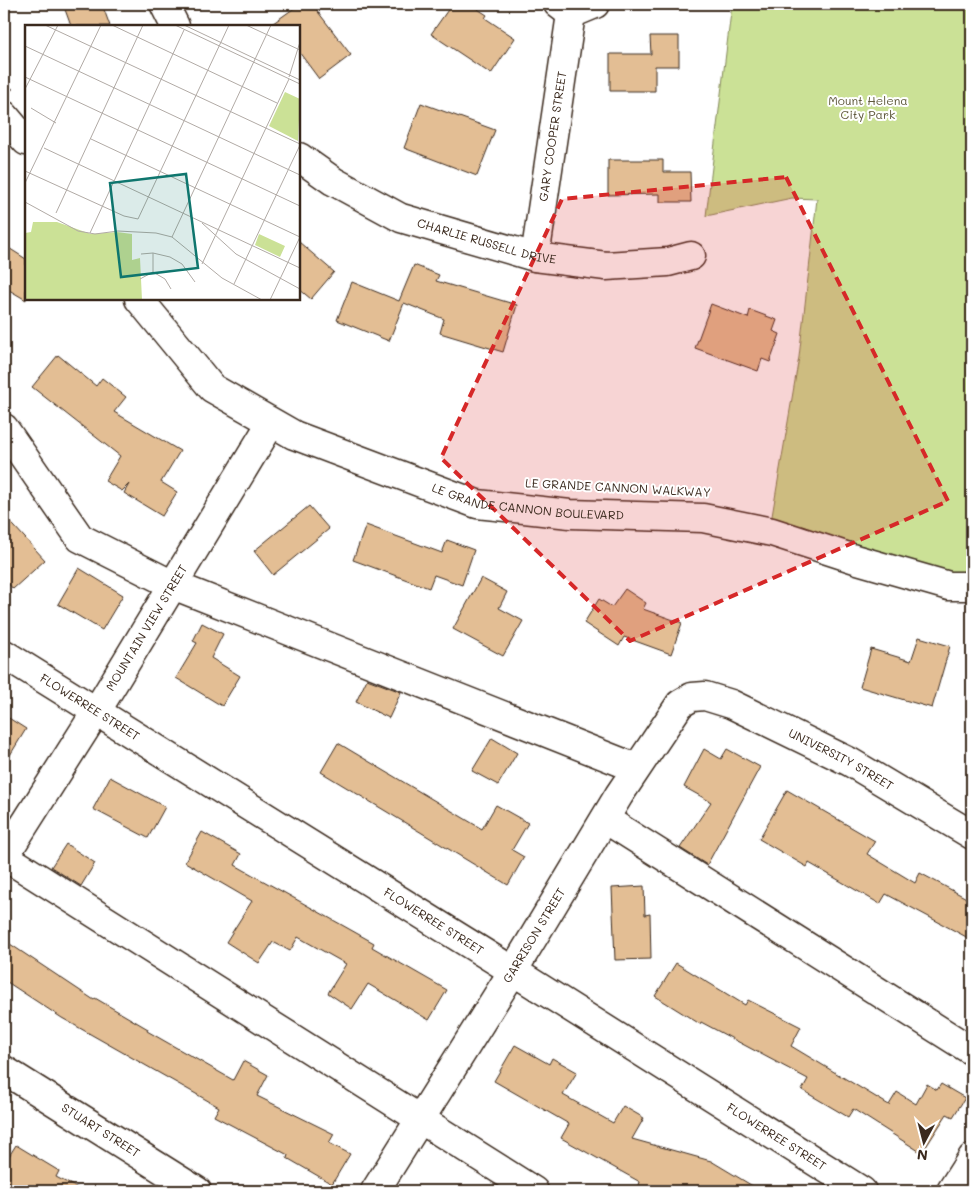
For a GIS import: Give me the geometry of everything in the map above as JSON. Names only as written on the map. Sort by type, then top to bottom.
[{"type":"street","points":[[164,4],[174,25]]},
{"type":"street","name":"GARY COOPER STREET","points":[[535,257],[574,7]]},
{"type":"street","points":[[4,115],[25,140]]},
{"type":"street","name":"CHARLIE RUSSELL DRIVE","points":[[300,158],[333,181],[401,218],[535,257],[606,266],[668,262],[692,256]]},
{"type":"street","name":"LE GRANDE CANNON BOULEVARD","points":[[140,300],[212,388],[294,435],[477,504],[570,514],[704,518],[772,532],[858,560],[949,586],[972,586]]},
{"type":"street","name":"MOUNTAIN VIEW STREET","points":[[4,857],[96,712],[271,423]]},
{"type":"street","points":[[4,428],[80,538],[173,585],[636,768]]},
{"type":"street","name":"FLOWERREE STREET","points":[[4,654],[862,1191]]},
{"type":"street","name":"GARRISON STREET","points":[[375,1191],[513,971],[636,768],[680,704],[692,697],[705,696]]},
{"type":"street","name":"UNIVERSITY STREET","points":[[705,696],[731,704],[850,762],[972,835]]},
{"type":"street","points":[[605,819],[972,1051]]},
{"type":"street","points":[[4,857],[534,1191]]},
{"type":"street","name":"STUART STREET","points":[[4,1070],[197,1191]]},
{"type":"street","points":[[951,1191],[972,1158]]},
{"type":"highlighted area","points":[[786,177],[948,501],[630,641],[441,458],[562,199]]},
{"type":"green space","name":"Mount Helena City Park","points":[[732,4],[972,4],[972,579],[771,522],[799,357],[817,199],[792,198],[706,216]]},
{"type":"building","points":[[63,4],[102,4],[110,25],[71,25]]},
{"type":"building","points":[[300,4],[312,4],[351,55],[319,79],[300,53],[300,25],[270,25]]},
{"type":"building","points":[[452,4],[470,4],[487,15],[485,18],[515,38],[491,74],[431,34]]},
{"type":"building","points":[[650,36],[679,36],[679,66],[655,66],[655,91],[610,91],[610,54],[651,54]]},
{"type":"building","points":[[421,103],[495,130],[477,176],[404,148]]},
{"type":"building","points":[[608,160],[663,160],[663,172],[690,172],[691,202],[660,202],[660,194],[608,195]]},
{"type":"building","points":[[300,243],[334,272],[311,299],[300,290]]},
{"type":"building","points":[[4,245],[25,258],[25,299],[4,287]]},
{"type":"building","points":[[414,265],[439,275],[436,281],[517,305],[503,352],[440,333],[444,319],[404,303],[389,341],[337,320],[352,282],[399,301]]},
{"type":"building","points":[[711,304],[748,318],[750,310],[777,320],[773,331],[780,334],[770,362],[762,359],[758,371],[695,348]]},
{"type":"building","points":[[58,355],[96,386],[102,378],[126,397],[114,412],[180,451],[161,482],[177,492],[162,516],[124,493],[129,484],[122,491],[105,481],[120,456],[32,387]]},
{"type":"building","points":[[309,506],[329,529],[273,575],[254,551]]},
{"type":"building","points":[[4,515],[45,560],[13,589],[4,579]]},
{"type":"building","points":[[366,525],[442,553],[447,540],[474,550],[462,585],[434,575],[429,588],[353,560]]},
{"type":"building","points":[[79,568],[123,595],[102,630],[58,604]]},
{"type":"building","points":[[481,578],[507,592],[499,608],[523,621],[503,656],[453,629]]},
{"type":"building","points":[[625,589],[646,603],[643,609],[682,623],[671,654],[624,637],[619,646],[584,623],[599,599],[612,607]]},
{"type":"building","points":[[202,623],[223,634],[211,658],[240,676],[222,706],[176,678],[197,643],[193,641]]},
{"type":"building","points":[[919,637],[950,646],[932,708],[860,687],[871,649],[911,661]]},
{"type":"building","points":[[367,679],[401,692],[389,718],[356,702]]},
{"type":"building","points":[[4,715],[26,729],[4,765]]},
{"type":"building","points":[[492,738],[517,753],[498,785],[472,771]]},
{"type":"building","points":[[338,743],[482,829],[496,805],[528,823],[512,850],[524,857],[508,885],[321,772]]},
{"type":"building","points":[[704,749],[721,759],[727,749],[760,767],[707,865],[680,848],[711,802],[684,787]]},
{"type":"building","points":[[110,777],[165,807],[148,838],[93,809]]},
{"type":"building","points":[[787,790],[875,841],[867,854],[915,883],[920,873],[972,901],[972,940],[886,894],[880,904],[809,863],[807,867],[759,839]]},
{"type":"building","points":[[202,832],[241,854],[235,865],[374,943],[372,947],[447,990],[429,1020],[368,984],[352,1009],[328,993],[346,964],[298,937],[290,951],[273,942],[259,963],[226,942],[252,901],[185,862]]},
{"type":"building","points":[[66,844],[95,863],[81,886],[51,867]]},
{"type":"building","points":[[644,886],[645,915],[650,914],[651,959],[615,960],[612,888]]},
{"type":"building","points":[[4,940],[94,1000],[95,998],[148,1029],[147,1031],[233,1080],[243,1061],[268,1075],[257,1096],[334,1134],[329,1143],[350,1154],[332,1184],[287,1158],[288,1155],[214,1116],[219,1107],[62,1018],[4,980]]},
{"type":"building","points":[[676,963],[745,1005],[748,1000],[801,1027],[791,1046],[889,1105],[897,1092],[916,1104],[927,1084],[937,1090],[941,1084],[965,1098],[953,1117],[947,1114],[922,1153],[853,1109],[848,1117],[802,1090],[808,1079],[701,1022],[700,1024],[655,996]]},
{"type":"building","points":[[515,1045],[549,1064],[552,1058],[577,1072],[563,1095],[613,1123],[623,1106],[644,1118],[632,1139],[711,1161],[761,1191],[637,1191],[640,1182],[561,1138],[569,1124],[494,1081]]},
{"type":"building","points":[[16,1145],[59,1171],[56,1177],[83,1191],[22,1191],[4,1180],[4,1164]]}]
